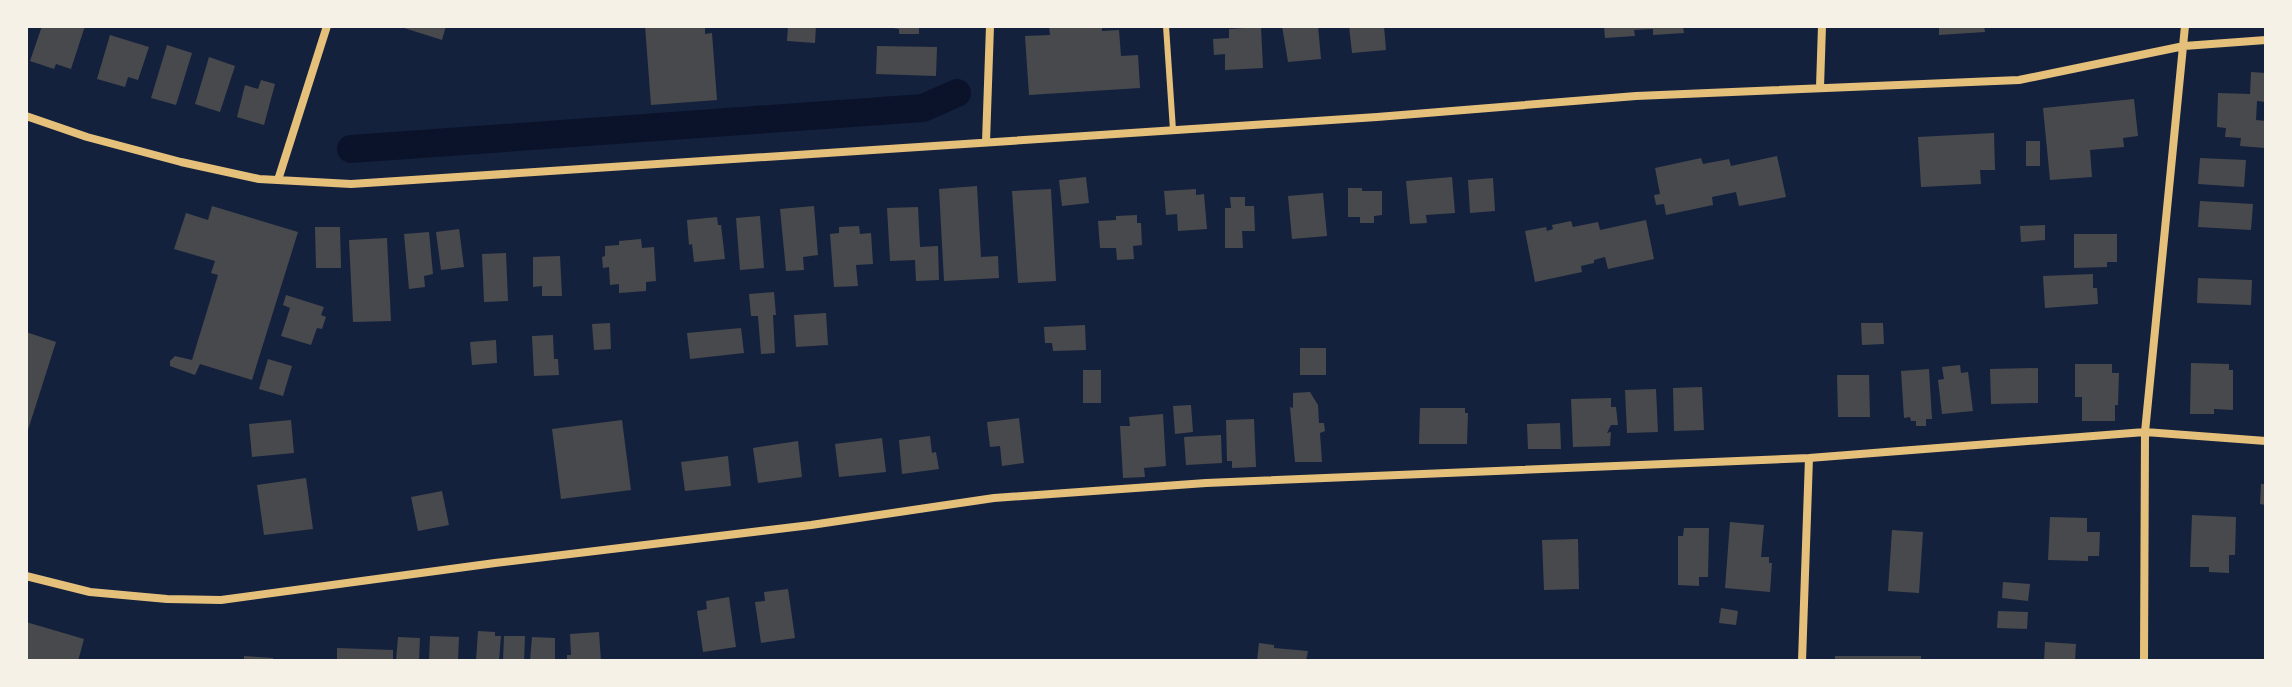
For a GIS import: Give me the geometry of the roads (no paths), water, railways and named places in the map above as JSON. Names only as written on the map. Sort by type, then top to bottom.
[{"type":"street","points":[[278,180],[327,26]]},
{"type":"street","points":[[986,142],[990,26]]},
{"type":"street","points":[[1820,87],[1822,26]]},
{"type":"street","points":[[2144,661],[2145,432],[2185,26]]},
{"type":"street","points":[[26,116],[87,137],[259,179],[351,184],[1377,117],[1636,96],[2019,80],[2184,46],[2266,40]]},
{"type":"street","points":[[26,576],[90,592],[221,600],[811,525],[994,498],[1222,482],[1809,458],[2145,432],[2266,441]]},
{"type":"street","points":[[1802,661],[1809,458]]},
{"type":"lane","points":[[1166,26],[1173,130]]},
{"type":"waterway","points":[[351,149],[923,108],[957,93]]}]
